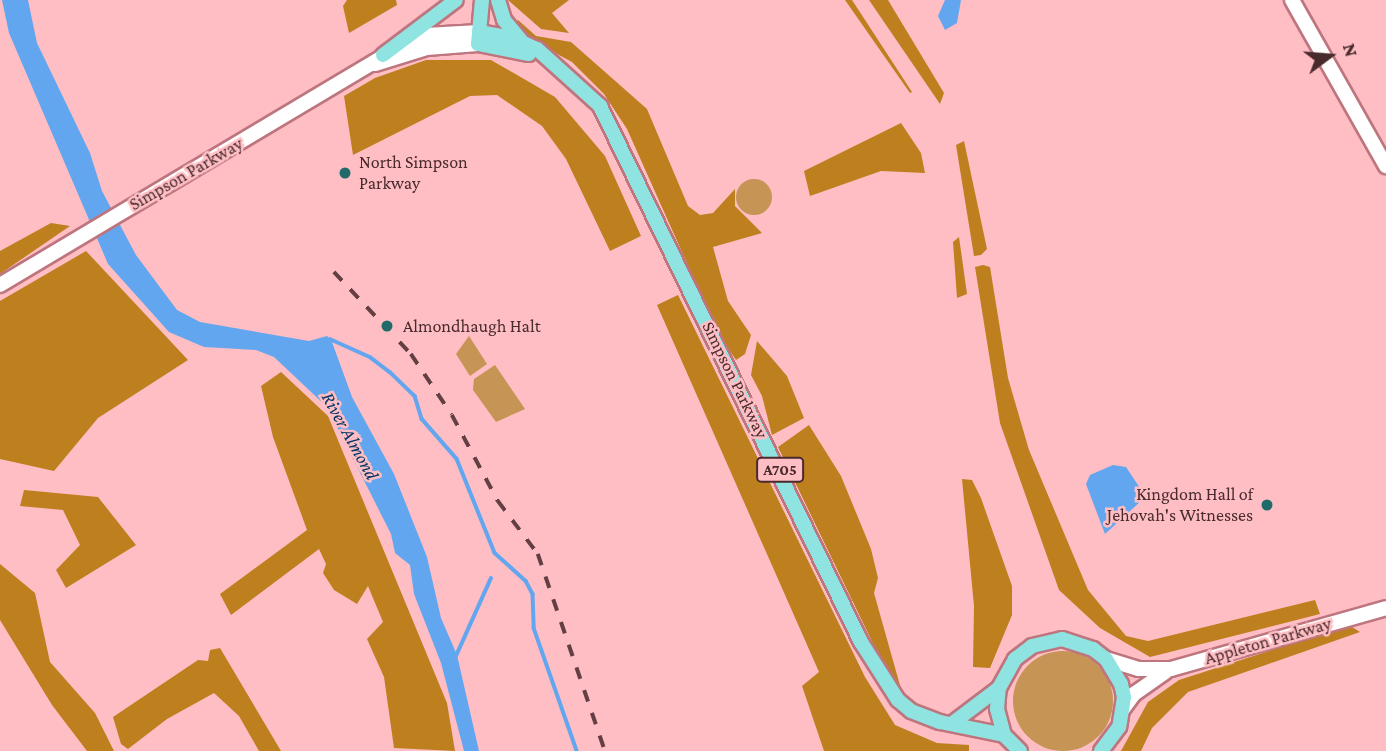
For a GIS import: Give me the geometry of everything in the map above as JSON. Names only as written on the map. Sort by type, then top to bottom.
[{"type":"main road","points":[[378,60],[456,0]]},
{"type":"main road","points":[[482,0],[483,38]]},
{"type":"main road","points":[[483,38],[489,0]]},
{"type":"main road","name":"A705","points":[[498,0],[504,20],[524,43]]},
{"type":"main road","name":"Simpson Parkway","points":[[483,38],[524,43],[600,106],[612,125],[882,678],[911,711],[1004,735]]},
{"type":"main road","name":"Simpson Parkway","points":[[483,38],[544,57]]},
{"type":"main road","points":[[1017,750],[1004,735],[997,709],[999,688],[1015,659],[1046,641],[1078,642],[1106,659],[1121,684],[1124,709],[1119,727],[1101,751]]},
{"type":"main road","points":[[954,722],[999,688]]},
{"type":"street","points":[[1292,0],[1386,166]]},
{"type":"street","name":"Simpson Parkway","points":[[0,285],[320,94],[426,35],[483,38]]},
{"type":"street","name":"Appleton Parkway","points":[[1365,612],[1386,599]]},
{"type":"street","name":"Appleton Parkway","points":[[1124,709],[1147,683],[1171,669],[1386,608]]},
{"type":"street","name":"Appleton Parkway","points":[[1106,659],[1139,669],[1171,669]]},
{"type":"shaded area","points":[[347,0],[396,0],[397,5],[349,33],[343,6]]},
{"type":"shaded area","points":[[508,0],[569,0],[552,13],[569,33],[541,29]]},
{"type":"shaded area","points":[[845,0],[852,0],[912,92],[910,93]]},
{"type":"shaded area","points":[[869,0],[888,0],[944,93],[940,104]]},
{"type":"shaded area","points":[[518,20],[536,36],[571,42],[647,109],[688,206],[700,215],[713,213],[735,189],[735,206],[762,233],[713,247],[728,301],[751,335],[745,354],[736,360],[720,337],[627,129],[604,94],[572,62],[535,42],[515,24]]},
{"type":"shaded area","points":[[426,60],[491,60],[555,97],[605,156],[641,236],[610,251],[566,159],[542,126],[497,95],[470,96],[353,155],[344,96],[375,78]]},
{"type":"shaded area","points":[[901,123],[921,153],[925,173],[881,171],[810,196],[804,171]]},
{"type":"shaded area","points":[[964,141],[987,249],[981,255],[974,256],[956,145]]},
{"type":"shaded area","points":[[754,179],[767,184],[772,197],[767,210],[754,215],[741,210],[736,197],[741,184]]},
{"type":"shaded area","points":[[51,223],[70,226],[0,274],[0,251]]},
{"type":"shaded area","points":[[959,237],[967,294],[957,298],[953,242]]},
{"type":"shaded area","points":[[86,251],[188,360],[98,418],[54,471],[0,459],[0,301]]},
{"type":"shaded area","points":[[975,267],[990,267],[1008,378],[1029,450],[1088,590],[1126,636],[1148,641],[1315,600],[1320,614],[1150,657],[1100,628],[1059,590],[1000,423]]},
{"type":"shaded area","points":[[678,295],[865,677],[895,725],[937,743],[969,745],[969,751],[824,751],[802,686],[819,672],[657,305]]},
{"type":"shaded area","points":[[469,336],[487,364],[470,376],[456,354]]},
{"type":"shaded area","points":[[757,341],[787,376],[804,418],[772,435],[762,396],[751,375]]},
{"type":"shaded area","points":[[495,365],[525,409],[496,422],[473,390],[474,379]]},
{"type":"shaded area","points":[[281,372],[328,416],[447,703],[455,751],[394,748],[384,677],[367,639],[383,622],[368,586],[357,604],[334,590],[323,573],[326,564],[319,549],[231,615],[220,594],[307,530],[273,437],[261,386]]},
{"type":"shaded area","points":[[809,425],[841,476],[871,549],[878,578],[874,593],[901,689],[881,660],[778,447]]},
{"type":"shaded area","points":[[962,479],[972,480],[981,498],[1012,586],[1012,615],[990,668],[973,667],[974,606]]},
{"type":"shaded area","points":[[24,490],[98,497],[136,545],[66,588],[56,570],[80,545],[63,510],[20,506]]},
{"type":"shaded area","points":[[0,564],[35,593],[50,662],[95,713],[114,751],[87,751],[52,705],[0,620]]},
{"type":"shaded area","points":[[1349,625],[1360,632],[1188,692],[1152,728],[1141,751],[1121,751],[1148,702],[1179,680]]},
{"type":"shaded area","points":[[220,648],[281,751],[259,751],[239,716],[214,693],[167,719],[128,749],[121,744],[113,717],[198,660],[208,661],[210,650]]},
{"type":"shaded area","points":[[1063,651],[1091,659],[1105,673],[1113,701],[1105,729],[1091,743],[1063,751],[1035,743],[1021,729],[1013,701],[1021,673],[1035,659]]},
{"type":"water","name":"River Almond","points":[[2,0],[28,0],[37,43],[90,153],[102,191],[136,255],[177,310],[200,322],[309,341],[327,336],[332,342],[352,397],[394,474],[427,557],[441,618],[457,655],[479,751],[464,751],[441,663],[414,594],[410,565],[395,553],[391,534],[327,407],[274,357],[256,350],[204,347],[169,332],[108,264],[9,33]]},
{"type":"water","points":[[945,0],[961,0],[957,23],[945,30],[938,16]]},
{"type":"water","points":[[1113,465],[1126,467],[1140,488],[1141,501],[1105,534],[1086,484],[1090,475]]},
{"type":"waterway","points":[[330,339],[370,357],[390,372],[415,396],[422,419],[457,459],[495,553],[526,581],[533,594],[534,628],[577,751]]},
{"type":"waterway","points":[[456,656],[491,578]]},
{"type":"railway","points":[[334,272],[411,354],[452,415],[498,501],[538,554],[605,751]]},
{"type":"place","name":"North Simpson Parkway","points":[[345,173]]},
{"type":"place","name":"Almondhaugh Halt","points":[[387,326]]},
{"type":"place","name":"Kingdom Hall of Jehovah's Witnesses","points":[[1267,505]]}]
